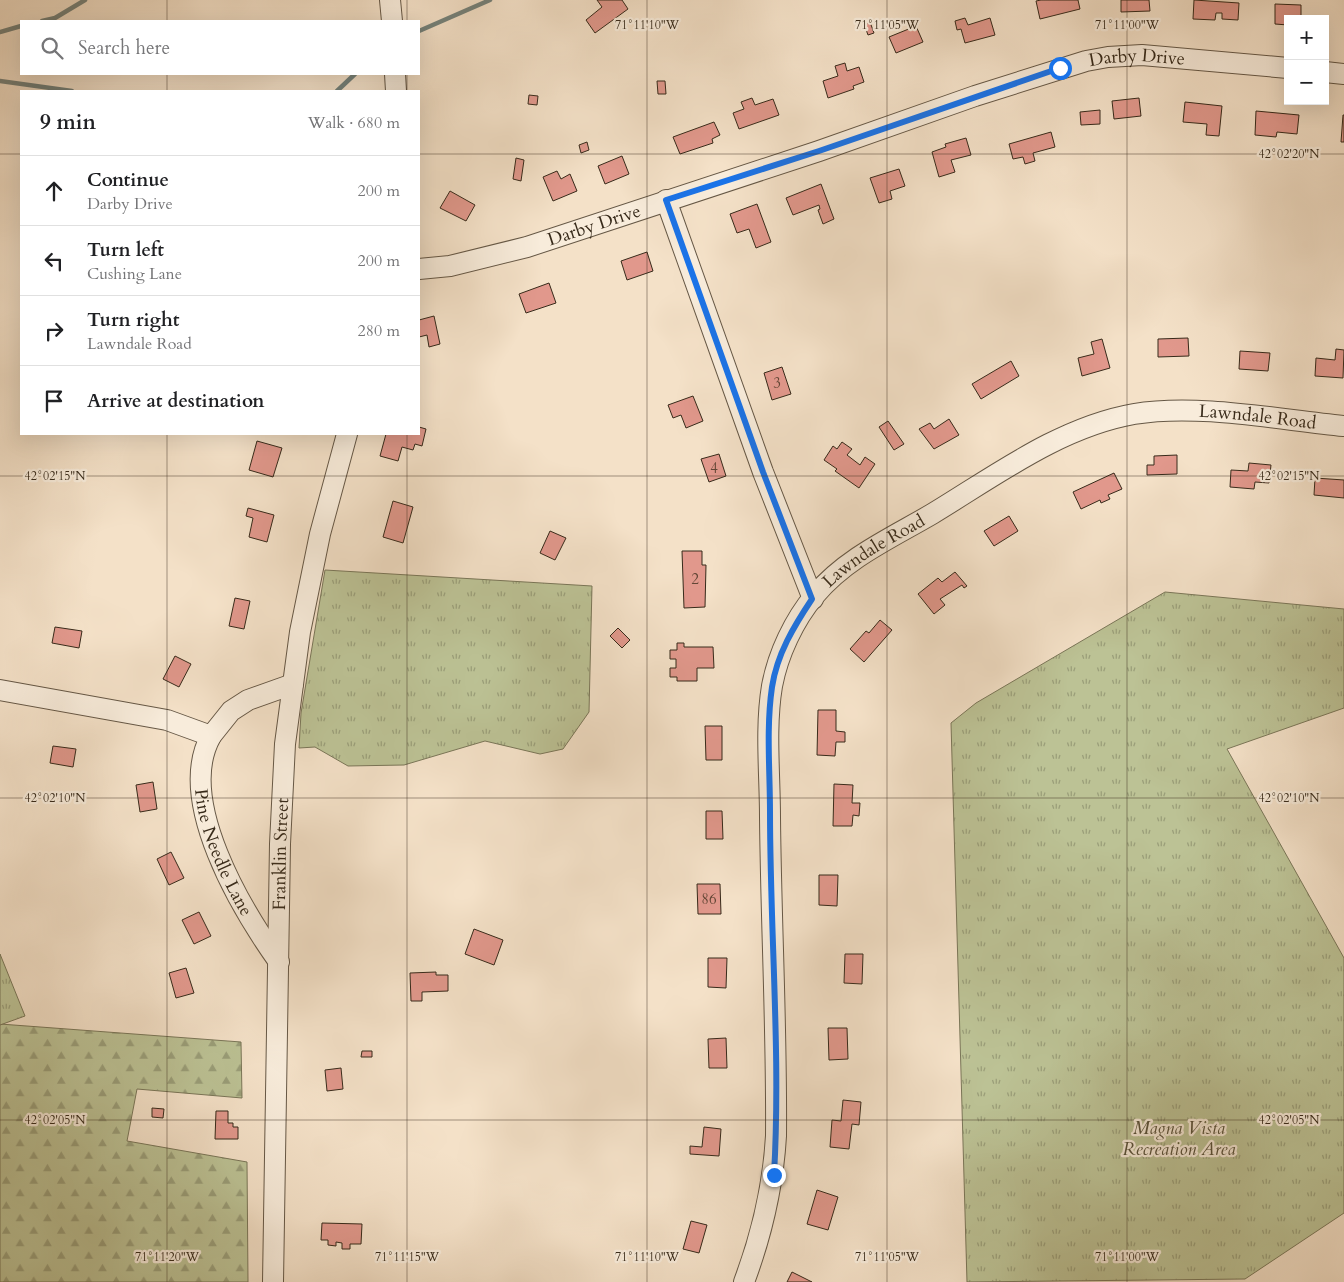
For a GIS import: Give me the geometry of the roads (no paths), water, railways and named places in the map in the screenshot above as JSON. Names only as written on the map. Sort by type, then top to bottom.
[{"type":"street","points":[[390,0],[392,20]]},
{"type":"street","name":"Darby Drive","points":[[420,269],[450,266],[527,247],[783,163],[975,96],[1086,61],[1108,57],[1142,55],[1284,68]]},
{"type":"street","points":[[1329,72],[1344,74]]},
{"type":"street","points":[[395,75],[396,90]]},
{"type":"street","points":[[666,200],[763,472],[812,599]]},
{"type":"street","name":"Lawndale Road","points":[[744,1282],[766,1218],[774,1175],[776,1136],[770,839],[772,687],[784,646],[812,599],[836,574],[882,542],[1014,464],[1097,422],[1161,411],[1215,413],[1344,426]]},
{"type":"street","name":"Franklin Street","points":[[273,1282],[281,792],[284,744],[300,632],[320,534],[346,435]]},
{"type":"street","name":"Pine Needle Lane","points":[[279,962],[254,926],[231,886],[205,814],[202,765],[204,748],[231,711],[248,700],[293,684]]},
{"type":"street","points":[[0,690],[167,720],[211,736]]},
{"type":"waterway","points":[[46,20],[55,18],[85,0]]},
{"type":"waterway","points":[[420,31],[490,0]]},
{"type":"waterway","points":[[0,32],[20,26]]},
{"type":"waterway","points":[[338,90],[354,75]]},
{"type":"waterway","points":[[0,81],[65,90]]},
{"type":"park label","name":"Magna Vista Recreation Area","points":[[1179,1138]]}]
